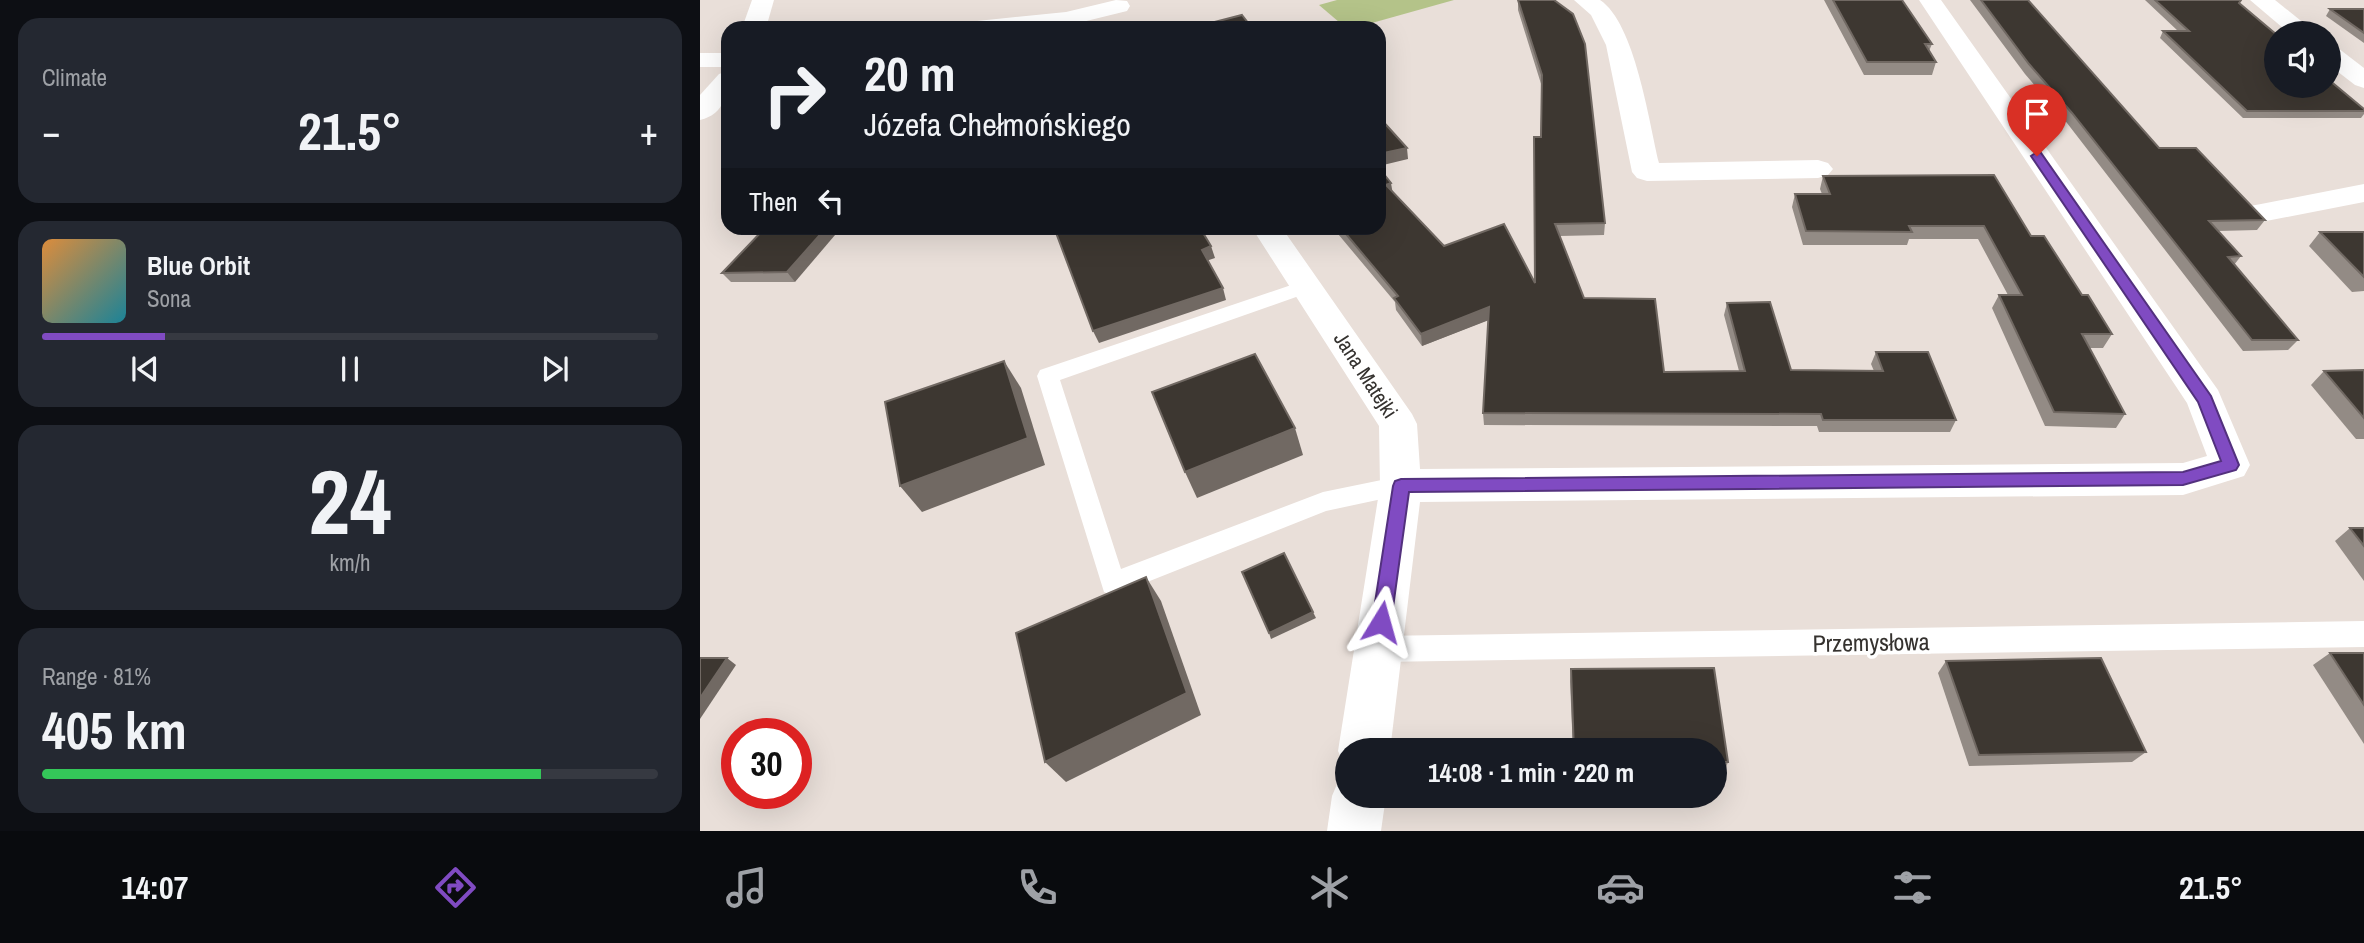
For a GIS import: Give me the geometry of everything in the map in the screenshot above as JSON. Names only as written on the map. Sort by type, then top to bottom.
[{"type":"street","points":[[756,21],[763,0]]},
{"type":"street","points":[[1585,0],[1601,10],[1618,45],[1647,172],[1818,169]]},
{"type":"street","points":[[1401,486],[2183,479],[2231,465],[2205,400],[1930,0]]},
{"type":"street","points":[[2261,0],[2288,21]]},
{"type":"street","points":[[1046,21],[1066,19],[1117,3],[1129,21]]},
{"type":"street","points":[[700,60],[721,60]]},
{"type":"street","points":[[2341,62],[2364,80]]},
{"type":"street","points":[[700,112],[721,87]]},
{"type":"street","points":[[2261,213],[2364,193]]},
{"type":"street","name":"Jana Matejki","points":[[1272,235],[1398,424],[1401,486],[1366,738]]},
{"type":"street","points":[[1354,831],[1357,808]]},
{"type":"lane","points":[[1306,286],[1048,376],[1113,584],[1323,502],[1401,486]]},
{"type":"lane","name":"Przemysłowa","points":[[1378,649],[2364,635]]},
{"type":"green space","points":[[1337,0],[1454,0],[1379,21],[1338,21],[1319,5]]},
{"type":"building","points":[[1518,0],[1554,0],[1573,14],[1585,44],[1605,223],[1555,224],[1584,298],[1655,299],[1664,372],[1745,371],[1727,303],[1770,302],[1791,370],[1883,371],[1876,352],[1928,352],[1956,420],[1823,420],[1821,414],[1483,413],[1489,307],[1421,334],[1394,298],[1398,296],[1347,235],[1386,235],[1386,185],[1444,246],[1504,224],[1535,283],[1534,137],[1541,137],[1542,75]]},
{"type":"building","points":[[1833,0],[1902,0],[1932,44],[1925,44],[1936,62],[1867,62]]},
{"type":"building","points":[[1981,0],[2028,0],[2159,148],[2196,148],[2265,220],[2209,221],[2241,256],[2228,257],[2298,340],[2252,340],[2072,113],[2029,64]]},
{"type":"building","points":[[2155,0],[2241,0],[2239,3],[2264,24],[2264,98],[2341,98],[2341,90],[2364,111],[2247,111],[2163,31],[2189,31]]},
{"type":"building","points":[[2330,9],[2364,9],[2364,33]]},
{"type":"building","points":[[1242,15],[1247,21],[1218,21]]},
{"type":"building","points":[[1386,125],[1407,148],[1386,152]]},
{"type":"building","points":[[1994,175],[2031,236],[2044,236],[2082,295],[2088,295],[2112,334],[2082,334],[2125,414],[2054,412],[1999,295],[2022,295],[1984,226],[1909,226],[1912,232],[1806,231],[1795,194],[1830,194],[1823,176]]},
{"type":"building","points":[[2320,232],[2364,232],[2364,277]]},
{"type":"building","points":[[758,235],[820,235],[787,272],[722,273]]},
{"type":"building","points":[[1057,235],[1204,235],[1211,246],[1202,250],[1223,288],[1093,331]]},
{"type":"building","points":[[1255,354],[1295,428],[1185,472],[1152,392]]},
{"type":"building","points":[[1004,361],[1028,438],[900,486],[885,402]]},
{"type":"building","points":[[2364,370],[2364,418],[2324,371]]},
{"type":"building","points":[[2350,528],[2364,528],[2364,546]]},
{"type":"building","points":[[1284,553],[1313,612],[1269,633],[1242,572]]},
{"type":"building","points":[[1146,577],[1187,693],[1045,762],[1016,633]]},
{"type":"building","points":[[2330,653],[2364,653],[2364,705]]},
{"type":"building","points":[[700,658],[727,658],[700,698]]},
{"type":"building","points":[[2101,658],[2146,752],[1979,755],[1946,661]]},
{"type":"building","points":[[1714,668],[1724,738],[1574,738],[1571,669]]},
{"type":"route","points":[[1381,622],[1401,486],[2183,479],[2231,465],[2205,400],[2037,156]]}]
